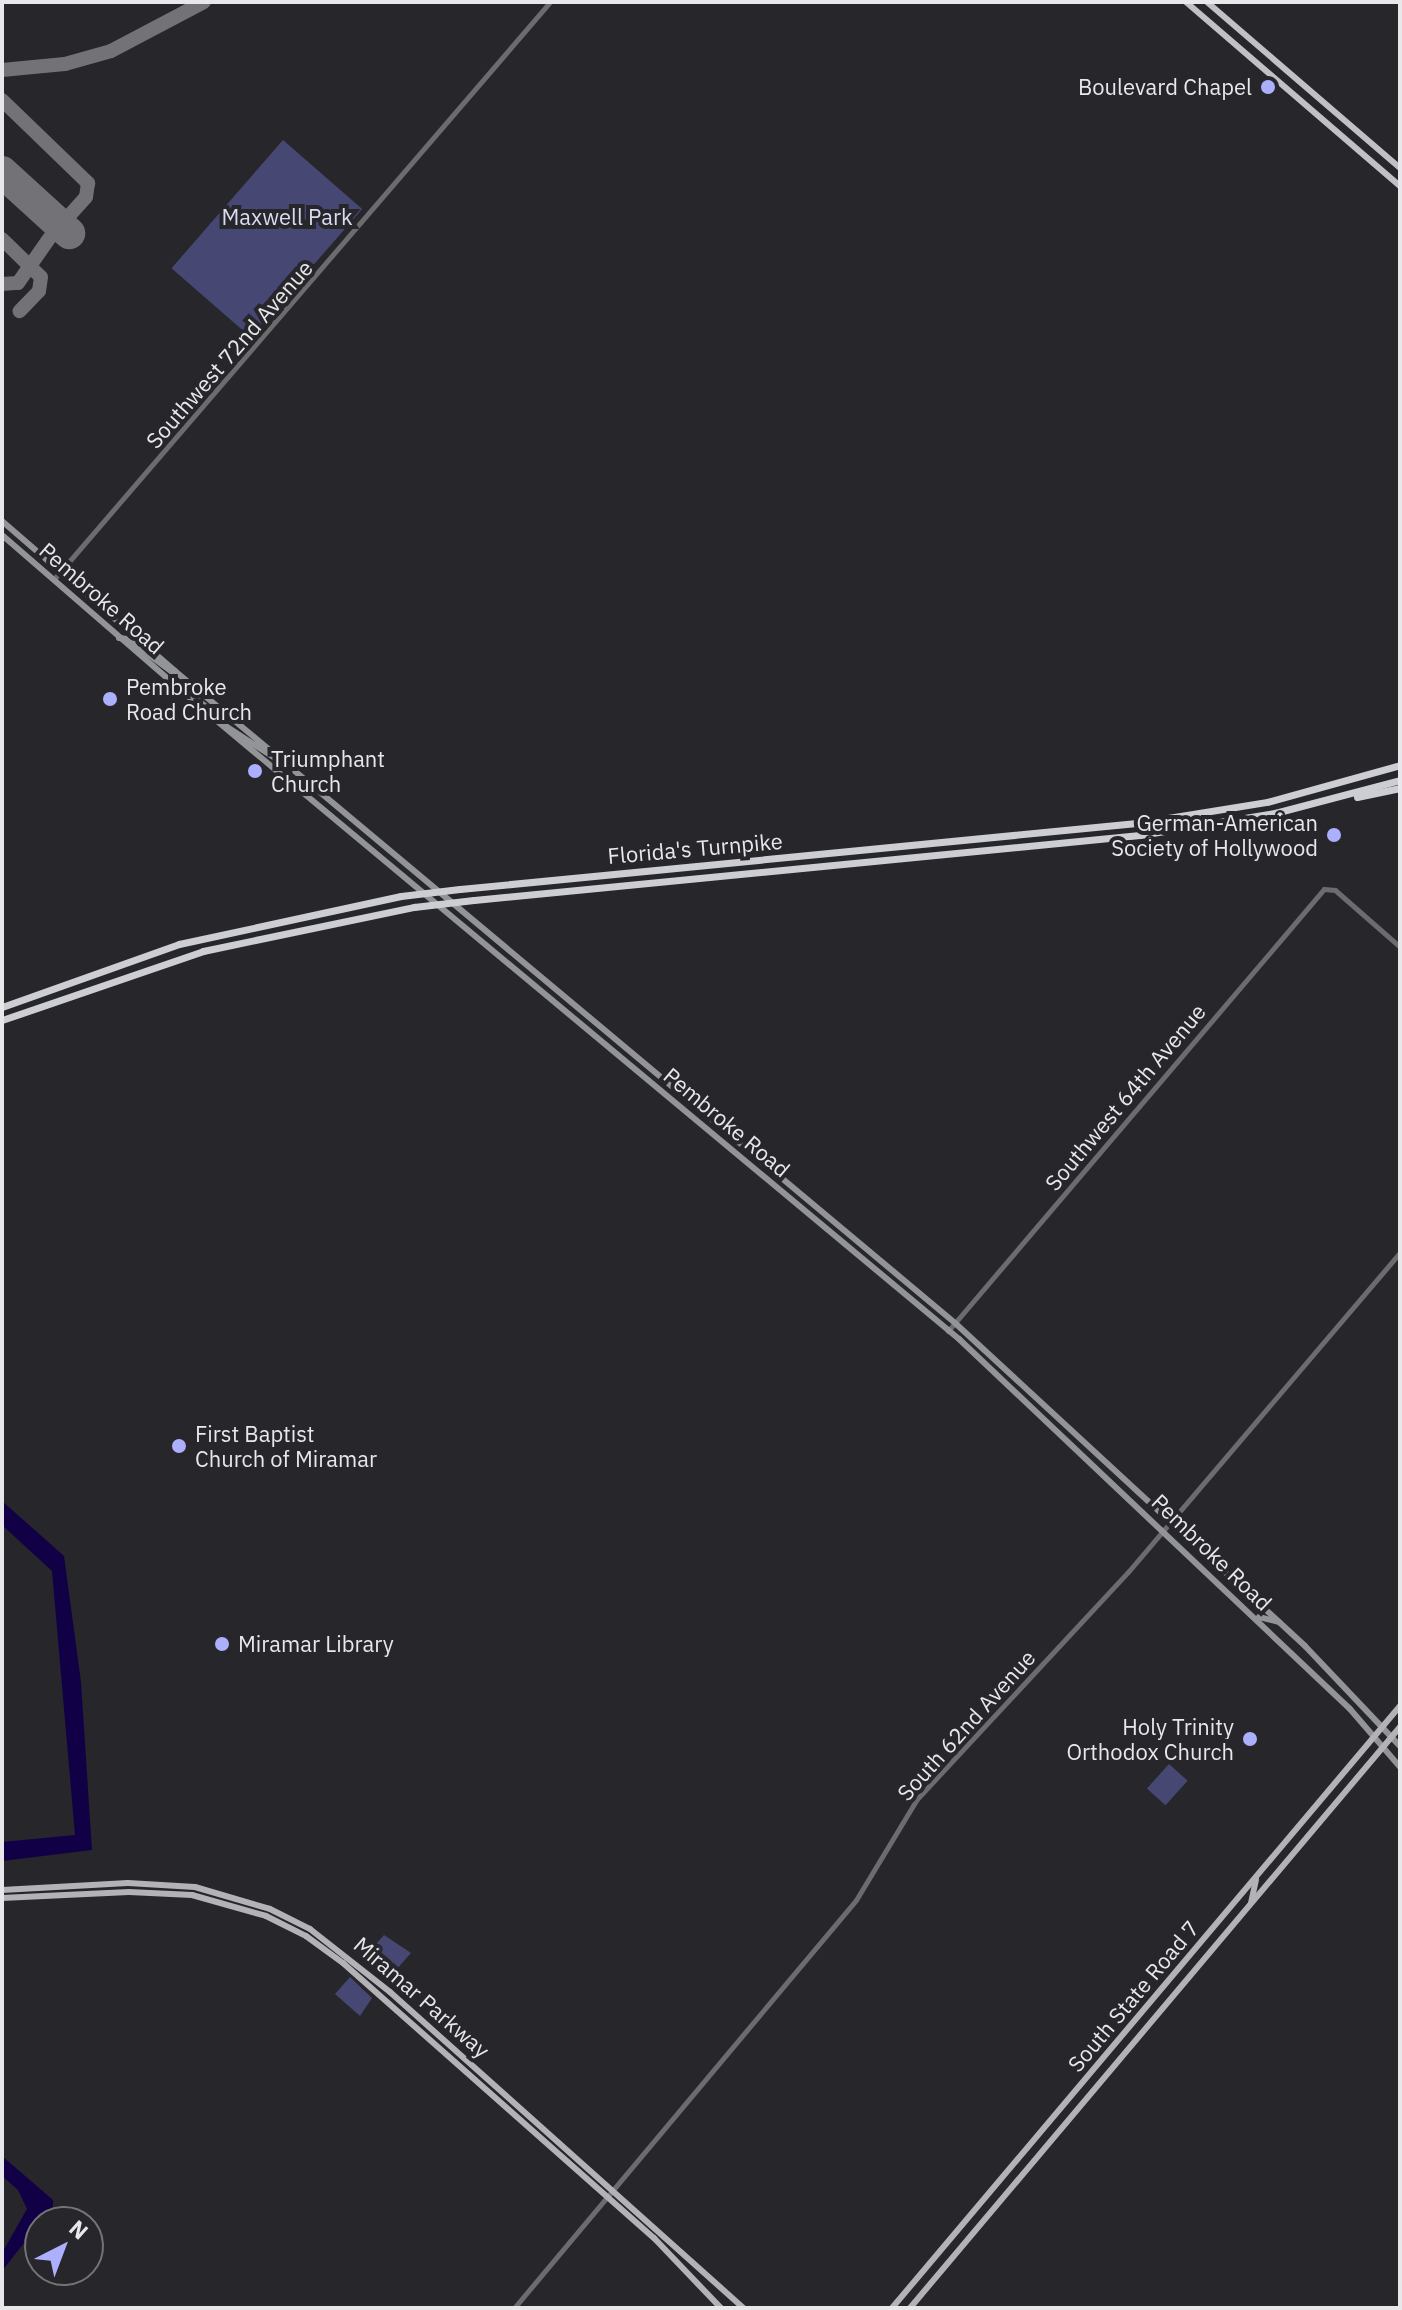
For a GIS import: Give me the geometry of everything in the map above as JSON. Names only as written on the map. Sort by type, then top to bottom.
[{"type":"highway","points":[[1186,2],[1400,186]]},
{"type":"highway","points":[[1207,2],[1400,168]]},
{"type":"highway","points":[[1388,175],[1400,175]]},
{"type":"highway","name":"Florida's Turnpike","points":[[2,1007],[179,944],[401,896],[1153,821],[1267,802],[1400,765]]},
{"type":"highway","name":"Florida's Turnpike","points":[[2,1020],[203,951],[414,907],[1140,835],[1343,798],[1400,780]]},
{"type":"highway","points":[[1343,798],[1400,788]]},
{"type":"main road","name":"Pembroke Road","points":[[2,521],[178,674],[955,1323],[1279,1622],[1400,1746]]},
{"type":"main road","name":"Pembroke Road","points":[[2,535],[167,679],[948,1331],[1165,1531],[1375,1736],[1400,1767]]},
{"type":"main road","points":[[119,638],[128,639],[168,673],[178,674]]},
{"type":"main road","points":[[167,679],[218,716],[229,716]]},
{"type":"main road","points":[[217,721],[232,726],[284,763]]},
{"type":"main road","points":[[622,1058],[667,1084]]},
{"type":"main road","points":[[717,1137],[765,1165]]},
{"type":"main road","points":[[761,1173],[808,1202]]},
{"type":"main road","points":[[997,1375],[1052,1421],[1063,1424]]},
{"type":"main road","points":[[1219,1584],[1264,1622],[1279,1622]]},
{"type":"main road","name":"South State Road 7","points":[[892,2308],[1400,1706]]},
{"type":"main road","name":"South State Road 7","points":[[910,2308],[1400,1727]]},
{"type":"main road","points":[[1251,1903],[1257,1876]]},
{"type":"main road","name":"Miramar Parkway","points":[[2,1890],[167,1884],[229,1895],[270,1909],[349,1956],[743,2308]]},
{"type":"main road","name":"Miramar Parkway","points":[[2,1898],[165,1892],[226,1902],[266,1916],[343,1963],[607,2196],[721,2308]]},
{"type":"main road","points":[[1205,1958],[1206,1937]]},
{"type":"main road","points":[[1190,1975],[1192,1954]]},
{"type":"main road","points":[[462,2068],[493,2084]]},
{"type":"main road","points":[[1013,2184],[1016,2163]]},
{"type":"main road","points":[[1002,2198],[1005,2176]]},
{"type":"street","name":"Southwest 72nd Avenue","points":[[54,579],[550,2]]},
{"type":"street","name":"Southwest 64th Avenue","points":[[948,1331],[1330,888],[1400,947]]},
{"type":"street","name":"South 62nd Avenue","points":[[514,2308],[856,1900],[917,1799],[1165,1531],[1400,1252]]},
{"type":"green space","name":"Maxwell Park","points":[[283,140],[362,209],[251,337],[171,268]]},
{"type":"green space","points":[[1169,1764],[1188,1781],[1165,1805],[1147,1789]]},
{"type":"green space","points":[[384,1935],[411,1953],[388,1979],[363,1959]]},
{"type":"green space","points":[[350,1977],[372,1998],[360,2016],[335,1994]]},
{"type":"shaded area","points":[[2,1501],[64,1556],[81,1682],[92,1850],[2,1861],[2,1842],[75,1835],[52,1571],[2,1525]]},
{"type":"shaded area","points":[[2,2156],[53,2200],[53,2206],[26,2206],[18,2190],[2,2176]]},
{"type":"shaded area","points":[[24,2214],[24,2243],[2,2271],[2,2253]]},
{"type":"taxiway","points":[[2,70],[65,64],[111,51],[204,2]]},
{"type":"taxiway","points":[[2,100],[88,183],[86,197],[60,226]]},
{"type":"taxiway","points":[[2,284],[18,283],[53,233],[56,225],[47,213]]},
{"type":"taxiway","points":[[2,239],[41,277],[39,291],[20,311]]},
{"type":"runway","points":[[2,172],[69,233]]},
{"type":"place","name":"Boulevard Chapel","points":[[1268,87]]},
{"type":"place","name":"Pembroke Road Church","points":[[110,699]]},
{"type":"place","name":"Triumphant Church","points":[[255,771]]},
{"type":"place","name":"German-American Society of Hollywood","points":[[1334,835]]},
{"type":"place","name":"First Baptist Church of Miramar","points":[[179,1446]]},
{"type":"place","name":"Miramar Library","points":[[222,1644]]},
{"type":"place","name":"Holy Trinity Orthodox Church","points":[[1250,1739]]}]
